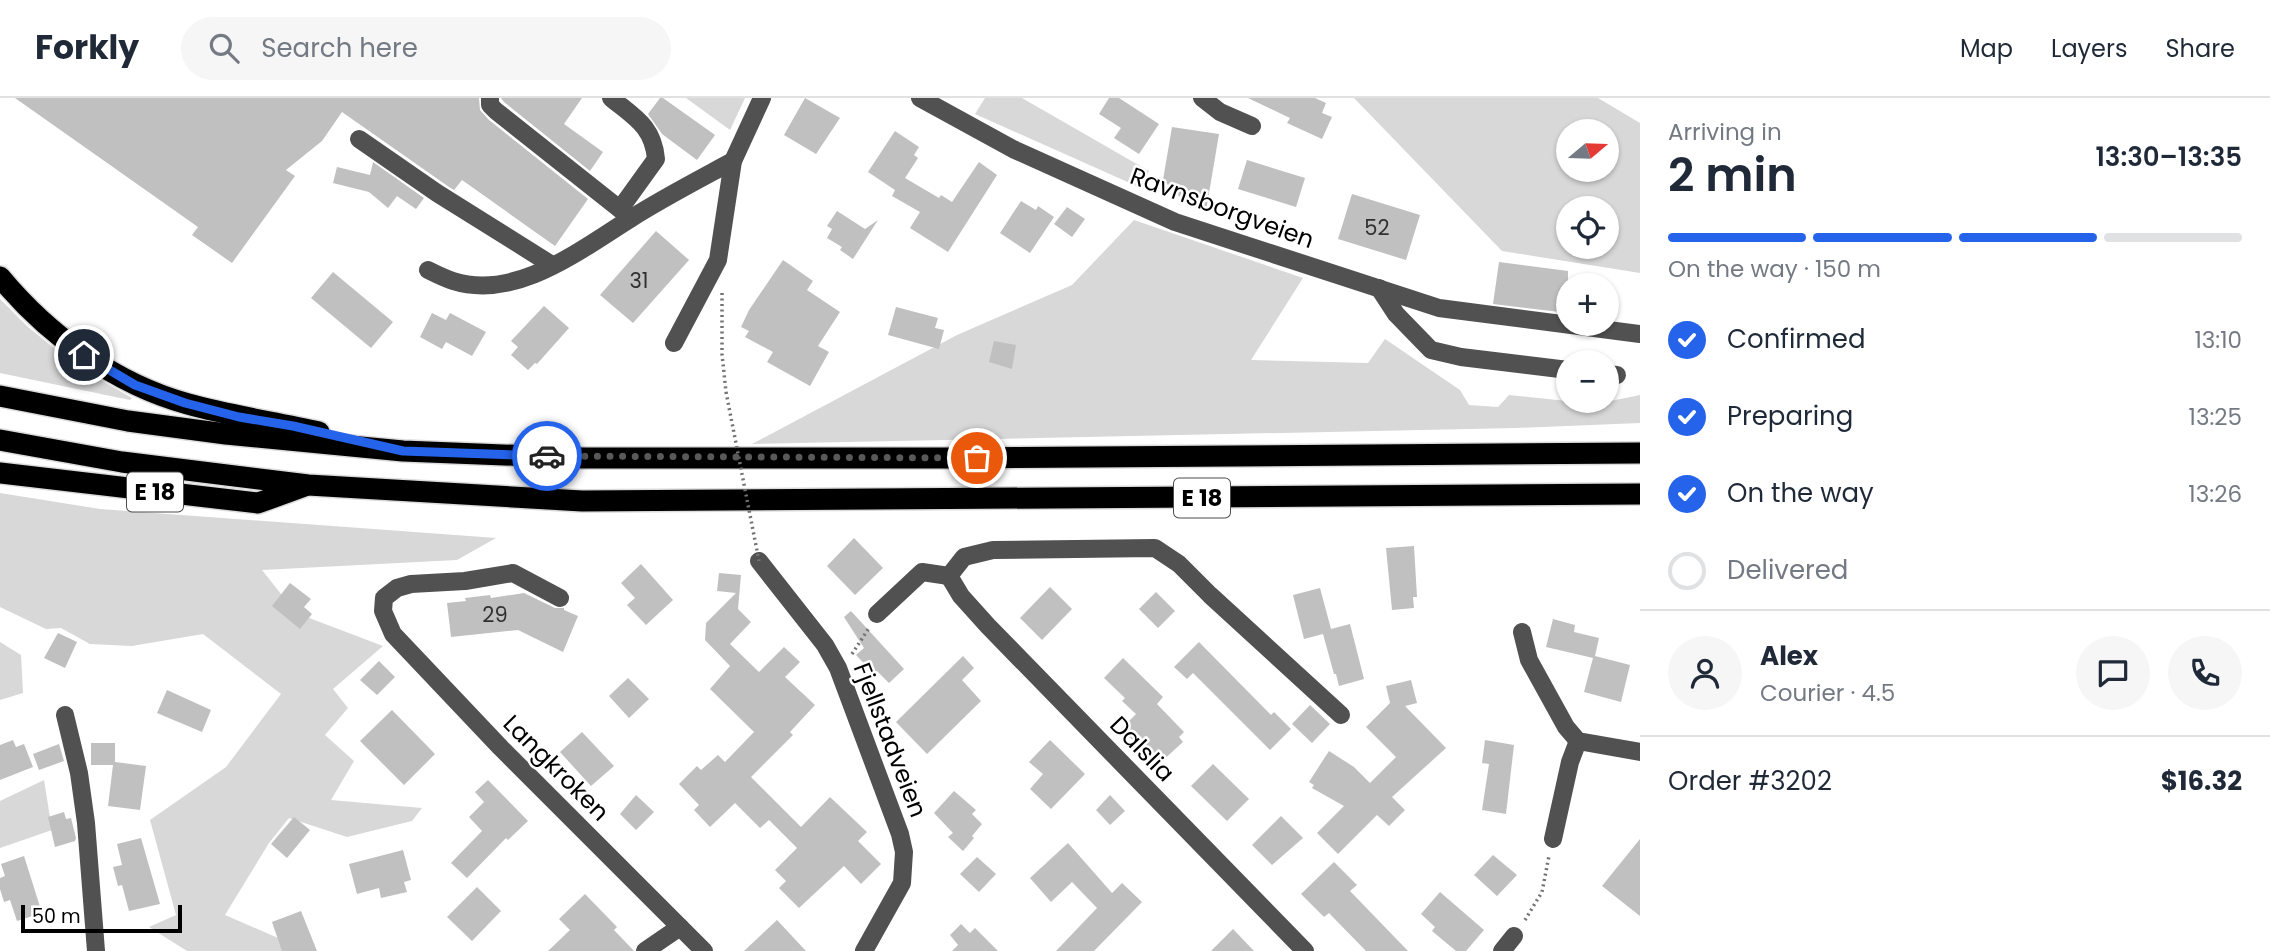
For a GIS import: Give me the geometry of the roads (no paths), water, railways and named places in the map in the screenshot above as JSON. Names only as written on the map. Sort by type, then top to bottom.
[{"type":"highway","name":"E 18","points":[[0,277],[33,312],[84,355],[135,385],[185,403],[239,417],[293,426],[403,451]]},
{"type":"highway","name":"E 18","points":[[0,396],[128,421],[226,434],[403,451],[638,458],[1640,453]]},
{"type":"highway","name":"E 18","points":[[0,440],[122,462],[308,485],[582,501],[1640,494]]},
{"type":"highway","name":"E 18","points":[[0,473],[258,503],[308,485]]},
{"type":"street","points":[[490,98],[490,105],[496,111],[625,214]]},
{"type":"street","points":[[611,98],[645,126],[655,143],[656,159],[625,214]]},
{"type":"street","points":[[674,343],[718,260],[733,160],[762,98]]},
{"type":"street","name":"Ravnsborgveien","points":[[920,98],[1015,150],[1175,222],[1439,308],[1640,334]]},
{"type":"street","points":[[1202,98],[1220,112],[1252,126]]},
{"type":"street","points":[[359,139],[437,193],[552,265]]},
{"type":"street","points":[[428,270],[454,282],[476,285],[500,283],[527,276],[552,265],[625,214],[733,160]]},
{"type":"street","points":[[1379,288],[1395,314],[1431,351],[1556,369]]},
{"type":"street","points":[[877,614],[922,572],[949,576],[964,557],[993,550],[1155,548],[1179,564],[1341,715]]},
{"type":"street","name":"Fjellstadveien","points":[[759,561],[825,645],[838,668],[900,834],[904,852],[902,883],[864,951]]},
{"type":"street","name":"Langkroken","points":[[560,598],[513,573],[397,588],[384,598],[383,611],[393,634],[501,748],[704,951]]},
{"type":"street","name":"Dalslia","points":[[949,576],[961,596],[988,626],[1305,951]]},
{"type":"street","points":[[1522,632],[1529,660],[1566,727],[1578,740],[1640,752]]},
{"type":"street","points":[[65,715],[79,773],[86,823],[96,951]]},
{"type":"street","points":[[1553,839],[1570,762],[1578,740]]},
{"type":"street","points":[[645,951],[680,927]]},
{"type":"street","points":[[1502,951],[1514,936]]}]
